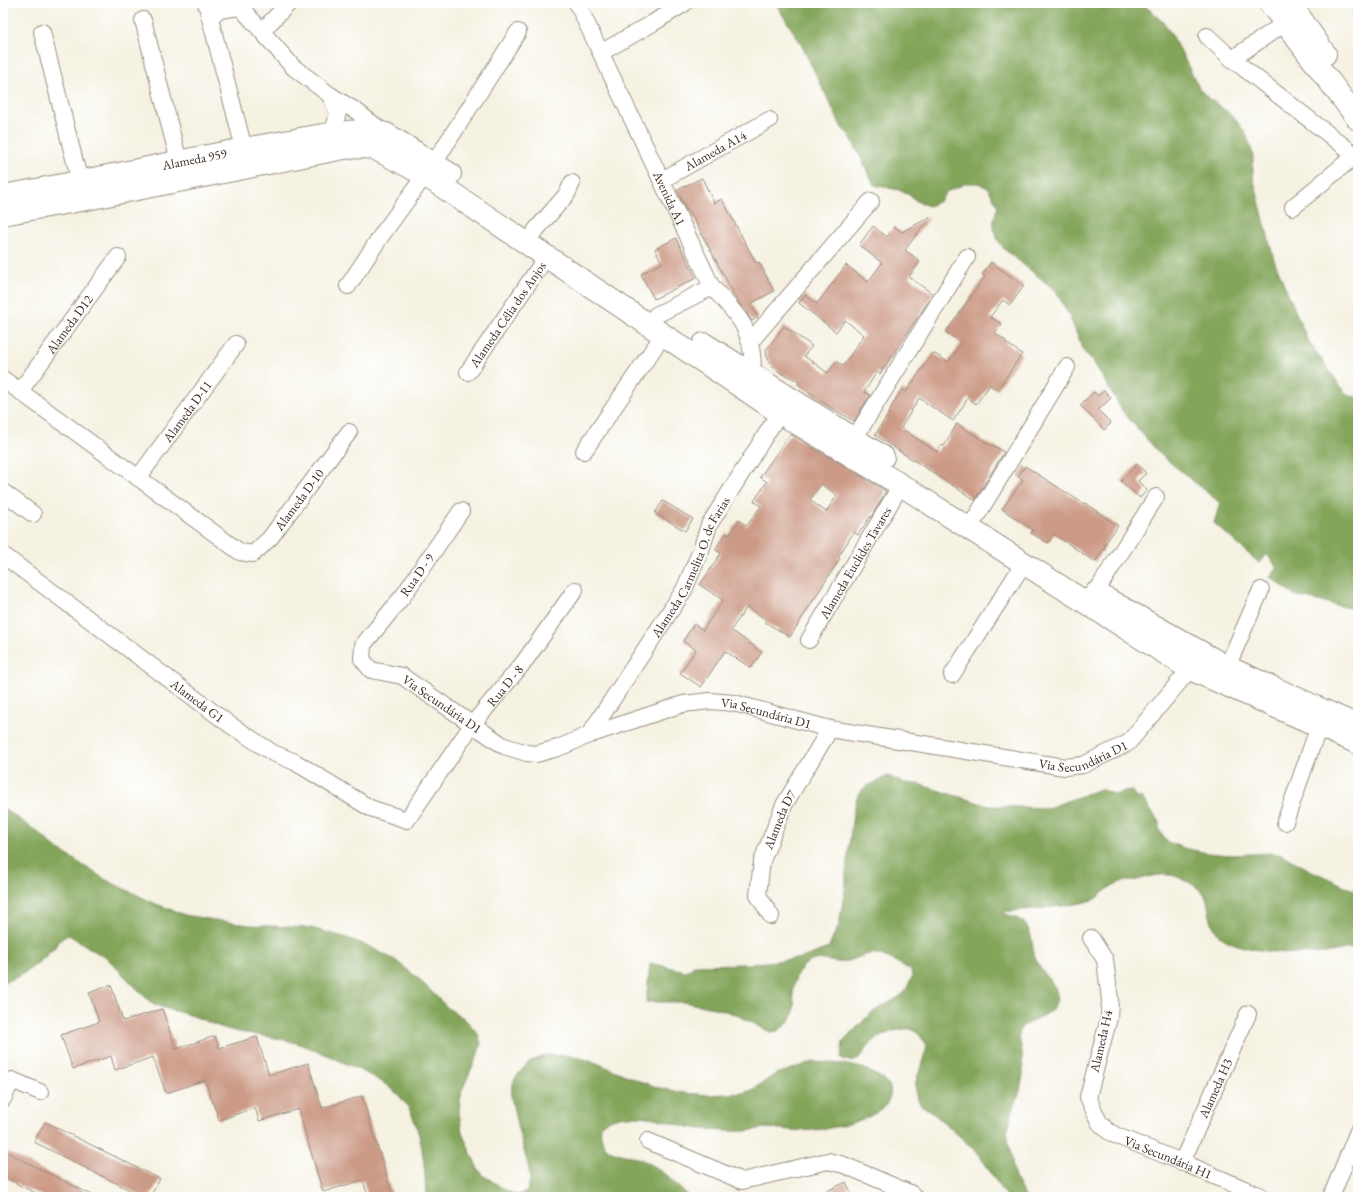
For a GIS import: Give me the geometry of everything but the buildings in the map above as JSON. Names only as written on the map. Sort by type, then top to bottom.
[{"type":"street","points":[[262,31],[289,3]]},
{"type":"street","name":"Avenida A1","points":[[577,3],[602,52],[712,287],[742,322],[750,342],[752,358],[752,383]]},
{"type":"street","points":[[602,52],[685,3]]},
{"type":"street","points":[[1270,3],[1291,14],[1358,96]]},
{"type":"street","points":[[247,157],[208,10],[219,10],[238,5],[294,67],[330,95],[356,110],[430,169],[547,256],[663,336],[752,383]]},
{"type":"street","points":[[1232,59],[1291,14]]},
{"type":"street","points":[[1291,14],[1358,119]]},
{"type":"street","points":[[143,20],[179,162]]},
{"type":"street","points":[[42,32],[80,182]]},
{"type":"street","points":[[348,286],[381,236],[430,169],[518,32]]},
{"type":"street","points":[[1207,36],[1232,59],[1356,154],[1293,207]]},
{"type":"street","points":[[319,153],[329,134],[334,128],[338,113],[330,95]]},
{"type":"street","name":"Alameda A14","points":[[662,180],[769,120]]},
{"type":"street","name":"Alameda 959","points":[[3,214],[87,199],[329,134],[375,131],[386,134]]},
{"type":"street","name":"Alameda 959","points":[[3,196],[179,162],[319,153],[344,148],[374,148],[430,169]]},
{"type":"street","points":[[430,169],[535,231],[901,485],[1190,670],[1319,726],[1358,728]]},
{"type":"street","points":[[535,231],[567,194],[572,183]]},
{"type":"street","points":[[750,342],[871,201]]},
{"type":"street","name":"Alameda D12","points":[[20,391],[118,256]]},
{"type":"street","name":"Alameda Célia dos Anjos","points":[[468,372],[547,256]]},
{"type":"street","points":[[857,434],[967,257]]},
{"type":"street","points":[[656,315],[712,287]]},
{"type":"street","points":[[584,451],[663,336]]},
{"type":"street","name":"Alameda D-11","points":[[138,478],[236,344]]},
{"type":"street","points":[[976,517],[1067,367]]},
{"type":"street","points":[[3,379],[138,478]]},
{"type":"street","points":[[786,406],[857,434],[976,517],[1096,592],[1227,667],[1358,728]]},
{"type":"street","name":"Alameda Carmelita O. de Farias","points":[[589,735],[684,590],[701,550],[709,525],[786,406]]},
{"type":"street","name":"Alameda D-10","points":[[138,478],[240,552],[253,554],[270,538],[349,432]]},
{"type":"street","name":"Alameda Euclides Tavares","points":[[809,640],[901,485]]},
{"type":"street","points":[[3,492],[33,514]]},
{"type":"street","points":[[1096,592],[1156,497]]},
{"type":"street","name":"Rua D - 9","points":[[370,636],[403,596],[460,511]]},
{"type":"street","name":"Alameda G1","points":[[3,555],[229,724],[273,753],[295,762],[370,808],[407,820]]},
{"type":"street","points":[[952,675],[1024,563]]},
{"type":"street","name":"Rua D - 8","points":[[407,820],[472,724],[524,662],[575,590]]},
{"type":"street","points":[[1227,667],[1261,590]]},
{"type":"street","name":"Via Secundária D1","points":[[370,636],[364,645],[362,659],[371,670],[402,676],[504,746],[527,753],[536,754],[558,748],[589,735],[682,704],[710,701],[734,703],[830,729],[1066,767],[1083,765],[1128,742],[1190,670]]},
{"type":"street","points":[[1285,822],[1319,726]]},
{"type":"street","name":"Alameda D7","points":[[771,916],[758,894],[762,861],[784,805],[830,729]]},
{"type":"street","name":"Alameda H4","points":[[1091,938],[1105,960],[1110,1000],[1109,1018],[1088,1097],[1099,1122],[1108,1131],[1117,1136]]},
{"type":"street","name":"Alameda H3","points":[[1182,1162],[1248,1014]]},
{"type":"street","points":[[3,1099],[8,1077],[40,1092]]},
{"type":"street","points":[[1330,1197],[1358,1131]]},
{"type":"street","name":"Via Secundária H1","points":[[1117,1136],[1263,1197]]},
{"type":"street","points":[[648,1141],[742,1182],[828,1161],[844,1165],[910,1193],[916,1197]]},
{"type":"green space","points":[[775,3],[1142,3],[1164,23],[1175,40],[1199,88],[1206,96],[1233,116],[1246,134],[1253,154],[1253,177],[1274,260],[1307,339],[1345,393],[1358,398],[1358,610],[1296,596],[1270,577],[1277,569],[1272,560],[1266,554],[1259,563],[1214,523],[1220,503],[1160,454],[1123,412],[1093,361],[1085,353],[1067,311],[1055,290],[1004,249],[993,229],[994,218],[998,206],[988,188],[978,183],[967,183],[946,192],[940,201],[929,206],[918,202],[899,190],[874,185],[850,136],[842,128],[800,42]]},
{"type":"green space","points":[[1354,3],[1358,3],[1358,25],[1354,15]]},
{"type":"green space","points":[[888,776],[904,783],[918,784],[989,806],[1048,808],[1100,789],[1115,795],[1127,790],[1132,791],[1136,798],[1142,798],[1159,822],[1159,830],[1168,842],[1183,848],[1207,853],[1231,855],[1273,853],[1282,855],[1310,870],[1358,892],[1358,948],[1325,953],[1301,954],[1270,952],[1240,946],[1228,941],[1216,931],[1211,919],[1207,901],[1202,893],[1189,883],[1170,875],[1159,875],[1133,881],[1120,882],[1110,887],[1096,898],[1083,903],[1002,912],[1018,919],[1029,929],[1036,960],[1057,992],[1055,1005],[1048,1013],[1020,1028],[1019,1036],[1022,1051],[1023,1075],[1020,1091],[1007,1132],[1015,1178],[1025,1197],[1006,1197],[979,1154],[929,1110],[921,1106],[918,1100],[915,1085],[927,1047],[916,1032],[910,1029],[893,1031],[881,1036],[871,1043],[857,1060],[850,1061],[841,1058],[843,1042],[871,1013],[905,992],[912,977],[911,970],[884,956],[874,954],[865,955],[842,962],[815,960],[810,962],[801,969],[796,977],[793,993],[794,1007],[790,1021],[781,1029],[773,1033],[735,1014],[719,1009],[683,1002],[646,1002],[650,963],[685,971],[691,969],[694,965],[749,964],[802,958],[828,948],[839,925],[846,883],[853,813],[857,798],[861,791],[867,786]]},
{"type":"green space","points":[[3,807],[53,846],[106,880],[156,904],[185,915],[220,921],[250,925],[311,928],[366,945],[395,960],[419,979],[449,1009],[465,1019],[478,1034],[481,1044],[462,1090],[460,1101],[459,1112],[462,1133],[478,1169],[484,1176],[509,1192],[518,1195],[527,1192],[530,1180],[529,1169],[511,1096],[512,1087],[515,1078],[529,1062],[547,1055],[572,1056],[592,1061],[660,1088],[684,1093],[709,1095],[743,1093],[752,1090],[776,1074],[814,1062],[843,1064],[863,1068],[883,1079],[889,1085],[890,1097],[886,1105],[868,1117],[844,1125],[822,1129],[801,1131],[764,1128],[746,1131],[732,1131],[703,1129],[643,1116],[622,1117],[613,1119],[601,1125],[602,1139],[607,1148],[617,1153],[640,1159],[654,1166],[666,1175],[689,1197],[426,1197],[424,1163],[414,1119],[404,1101],[398,1094],[391,1088],[367,1074],[321,1052],[297,1043],[232,1030],[150,1002],[106,957],[69,935],[62,938],[50,952],[25,973],[3,982]]}]
